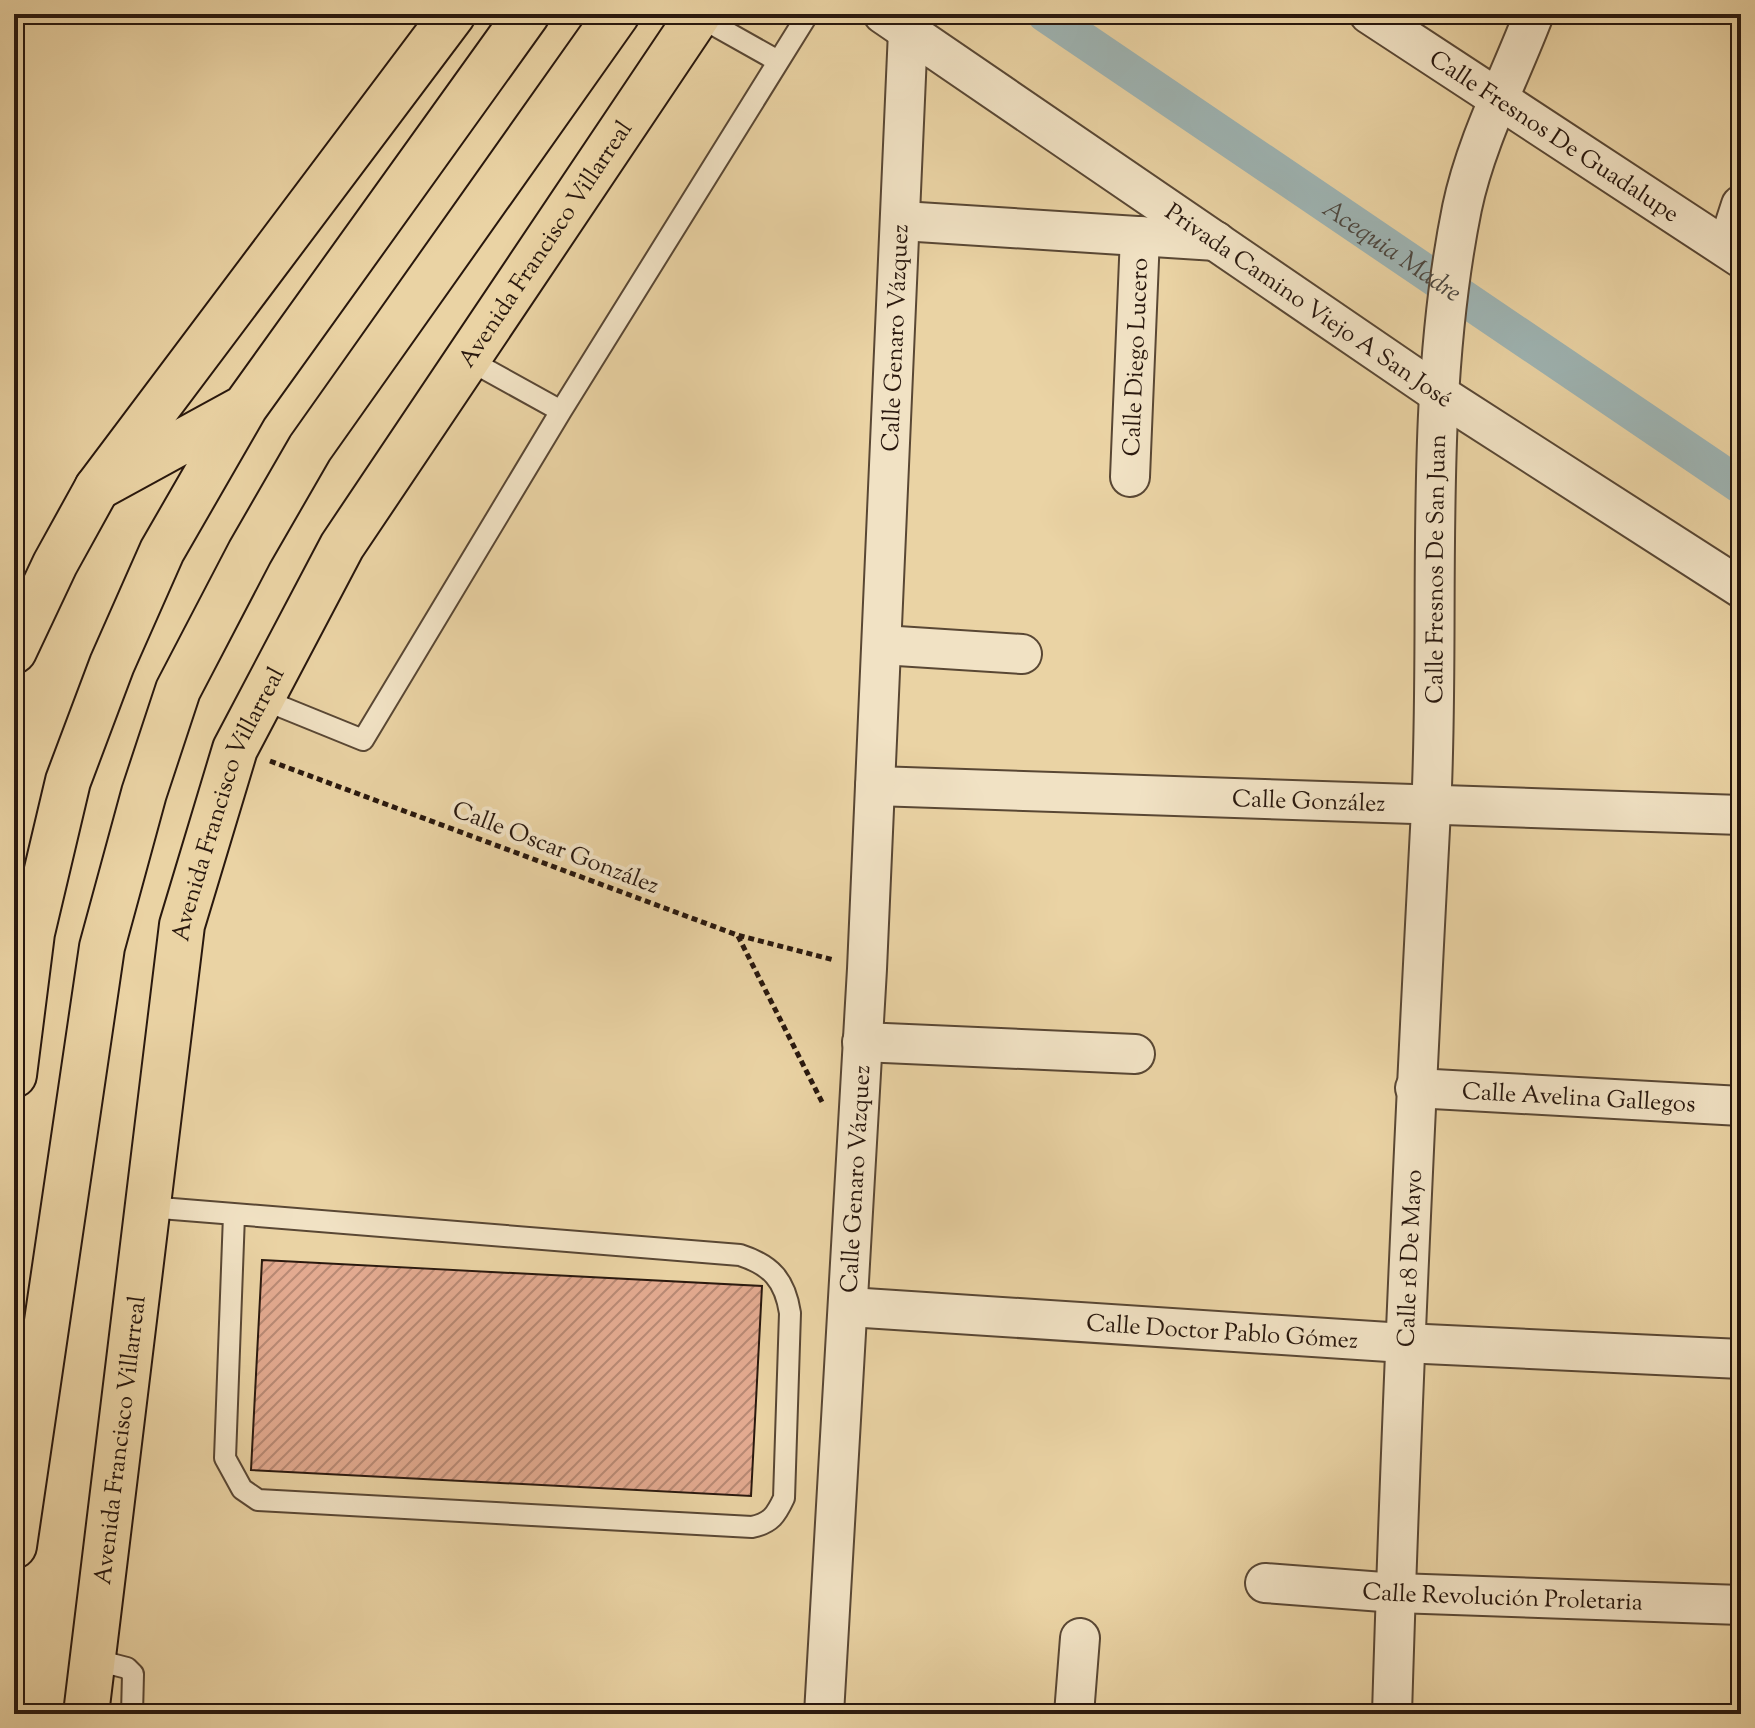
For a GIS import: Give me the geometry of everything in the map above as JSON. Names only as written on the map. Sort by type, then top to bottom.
[{"type":"main road","points":[[14,651],[55,564],[97,488],[453,14]]},
{"type":"main road","points":[[14,1075],[32,933],[68,781],[112,664],[162,551],[245,407],[527,14]]},
{"type":"main road","points":[[14,1546],[102,947],[144,793],[178,690],[250,552],[310,448],[617,14]]},
{"type":"main road","name":"Avenida Francisco Villarreal","points":[[86,1714],[182,925],[235,749],[342,546],[698,15]]},
{"type":"main road","points":[[97,488],[245,407]]},
{"type":"street","name":"Calle Fresnos De Guadalupe","points":[[1369,14],[1734,253]]},
{"type":"street","name":"Calle Fresnos De San Juan","points":[[1431,804],[1439,394],[1453,267],[1475,159],[1501,102],[1534,14]]},
{"type":"street","name":"Calle Genaro Vázquez","points":[[824,1714],[849,1307],[853,1162],[867,969],[902,221],[895,23]]},
{"type":"street","name":"Privada Camino Viejo A San José","points":[[895,23],[1219,241],[1439,394],[1741,588]]},
{"type":"street","points":[[1734,253],[1741,205]]},
{"type":"street","name":"Calle Diego Lucero","points":[[902,221],[1219,241]]},
{"type":"street","name":"Calle Diego Lucero","points":[[1130,477],[1140,236]]},
{"type":"street","points":[[882,645],[1022,654]]},
{"type":"street","name":"Calle González","points":[[875,786],[1741,815]]},
{"type":"street","name":"Calle 18 De Mayo","points":[[1392,1714],[1404,1343],[1431,804]]},
{"type":"street","points":[[862,1042],[1135,1054]]},
{"type":"street","name":"Calle Avelina Gallegos","points":[[1415,1088],[1741,1106]]},
{"type":"street","name":"Calle Doctor Pablo Gómez","points":[[849,1307],[1404,1343],[1741,1359]]},
{"type":"street","name":"Calle Revolución Proletaria","points":[[1265,1583],[1396,1593],[1741,1605]]},
{"type":"street","points":[[1074,1714],[1080,1638]]},
{"type":"lane","points":[[262,699],[363,740],[561,411],[808,14]]},
{"type":"lane","points":[[698,15],[778,61]]},
{"type":"lane","points":[[467,359],[561,411]]},
{"type":"lane","points":[[148,1207],[740,1255],[759,1261],[773,1271],[786,1290],[790,1313],[784,1498],[778,1512],[768,1523],[752,1527],[258,1500],[242,1489],[225,1458],[234,1215]]},
{"type":"lane","points":[[92,1659],[127,1668],[133,1674],[132,1714]]},
{"type":"path","name":"Calle Oscar González","points":[[235,749],[737,935],[867,969]]},
{"type":"path","points":[[737,935],[824,1105]]},
{"type":"building","points":[[262,1260],[762,1286],[751,1496],[251,1470]]},
{"type":"waterway","name":"Acequia Madre","points":[[1045,14],[1741,486]]}]
